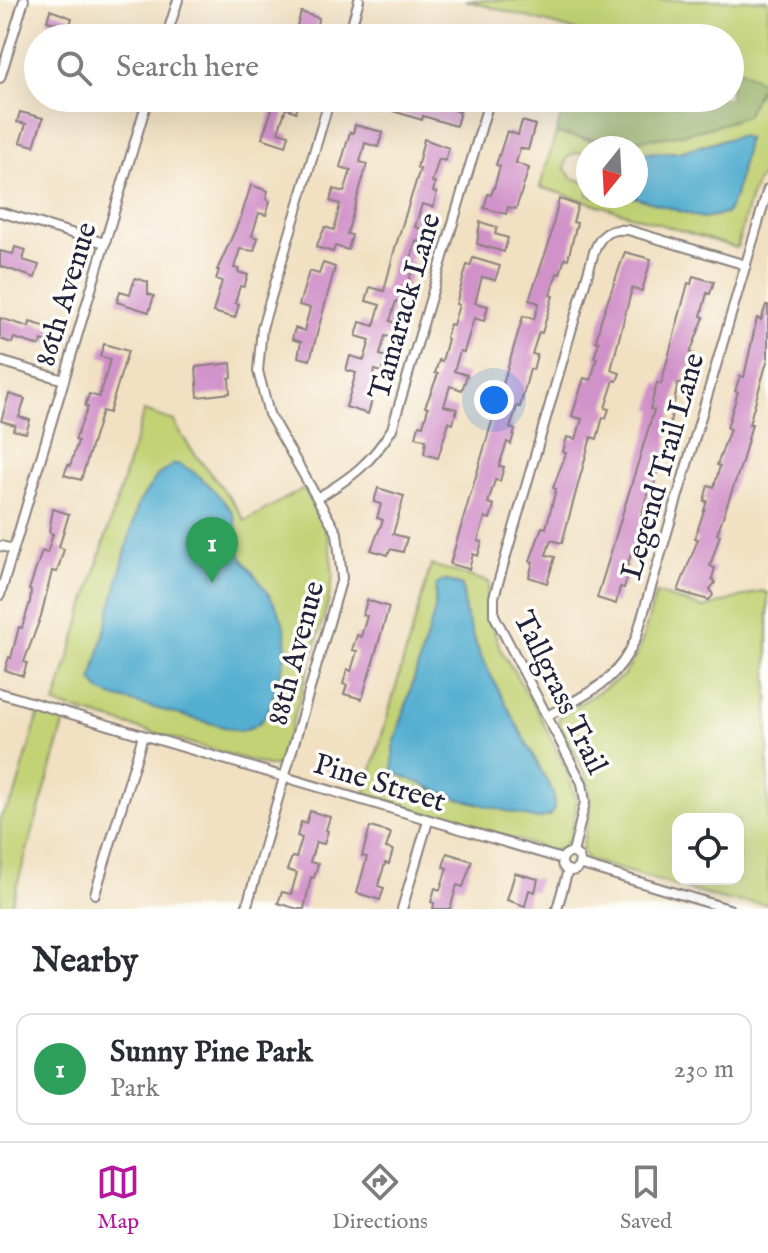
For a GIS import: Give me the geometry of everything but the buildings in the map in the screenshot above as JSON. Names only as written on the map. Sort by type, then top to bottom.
[{"type":"street","points":[[0,78],[24,0]]},
{"type":"street","points":[[170,24],[178,0]]},
{"type":"street","points":[[352,24],[359,0]]},
{"type":"street","name":"86th Avenue","points":[[0,595],[144,112]]},
{"type":"street","name":"88th Avenue","points":[[246,909],[342,578],[337,533],[269,414],[260,382],[258,356],[262,328],[326,112]]},
{"type":"street","name":"Tamarack Lane","points":[[319,497],[355,476],[381,447],[392,429],[486,112]]},
{"type":"street","name":"Legend Trail Lane","points":[[547,716],[609,681],[624,662],[636,638],[768,189]]},
{"type":"street","points":[[0,212],[105,243]]},
{"type":"street","name":"Tallgrass Trail","points":[[573,853],[585,802],[582,783],[494,615],[494,597],[597,244],[607,232],[628,230],[746,265]]},
{"type":"street","points":[[0,361],[64,380]]},
{"type":"street","points":[[0,546],[13,549]]},
{"type":"street","name":"Pine Street","points":[[0,693],[562,859]]},
{"type":"street","points":[[95,894],[143,736]]},
{"type":"street","points":[[402,909],[428,821]]},
{"type":"street","points":[[573,853],[578,857],[579,864],[574,870],[568,870],[562,859],[573,853]]},
{"type":"street","points":[[579,864],[716,908],[729,909]]},
{"type":"street","points":[[557,909],[568,870]]},
{"type":"green space","points":[[465,0],[768,0],[768,169],[752,193],[737,248],[608,208],[648,208],[648,201],[702,218],[735,196],[747,139],[712,142],[679,152],[648,153],[648,136],[611,136],[688,112],[744,112],[744,94],[758,90],[763,83],[744,72],[744,24],[552,24]]},
{"type":"green space","points":[[744,72],[763,83],[746,116],[698,131],[648,139],[648,136],[576,136],[556,133],[562,112],[744,112]]},
{"type":"green space","points":[[556,133],[576,137],[576,153],[567,158],[565,169],[576,179],[576,198],[540,187]]},
{"type":"green space","points":[[144,411],[174,421],[245,521],[304,488],[322,521],[329,541],[333,575],[328,603],[277,766],[268,766],[55,704]]},
{"type":"green space","points":[[431,565],[489,582],[486,610],[501,650],[538,712],[567,771],[577,801],[571,837],[562,848],[553,851],[365,794]],"holes":[[[435,590],[463,591],[465,612],[480,655],[553,793],[554,809],[549,816],[453,797],[429,789],[393,748],[435,610]]]},
{"type":"green space","points":[[761,591],[768,593],[768,904],[724,900],[673,885],[744,885],[744,813],[672,813],[672,885],[588,860],[582,850],[590,796],[580,764],[559,726],[559,717],[623,676],[639,651],[656,593],[704,608]]},
{"type":"green space","points":[[39,713],[65,721],[10,909],[0,909],[0,817],[14,798]]},
{"type":"water","points":[[739,136],[747,138],[735,196],[726,214],[702,218],[648,201],[648,153],[679,152]]},
{"type":"water","points":[[174,464],[198,476],[233,514],[241,556],[273,601],[284,627],[286,650],[269,709],[259,723],[239,731],[114,697],[101,692],[92,680],[138,504],[157,476]]},
{"type":"water","points":[[445,580],[462,586],[465,612],[480,655],[553,793],[554,809],[549,816],[537,819],[453,797],[393,772],[393,748],[435,610],[436,585]]},
{"type":"place","name":"Sunny Pine Park","points":[[212,583]]}]
